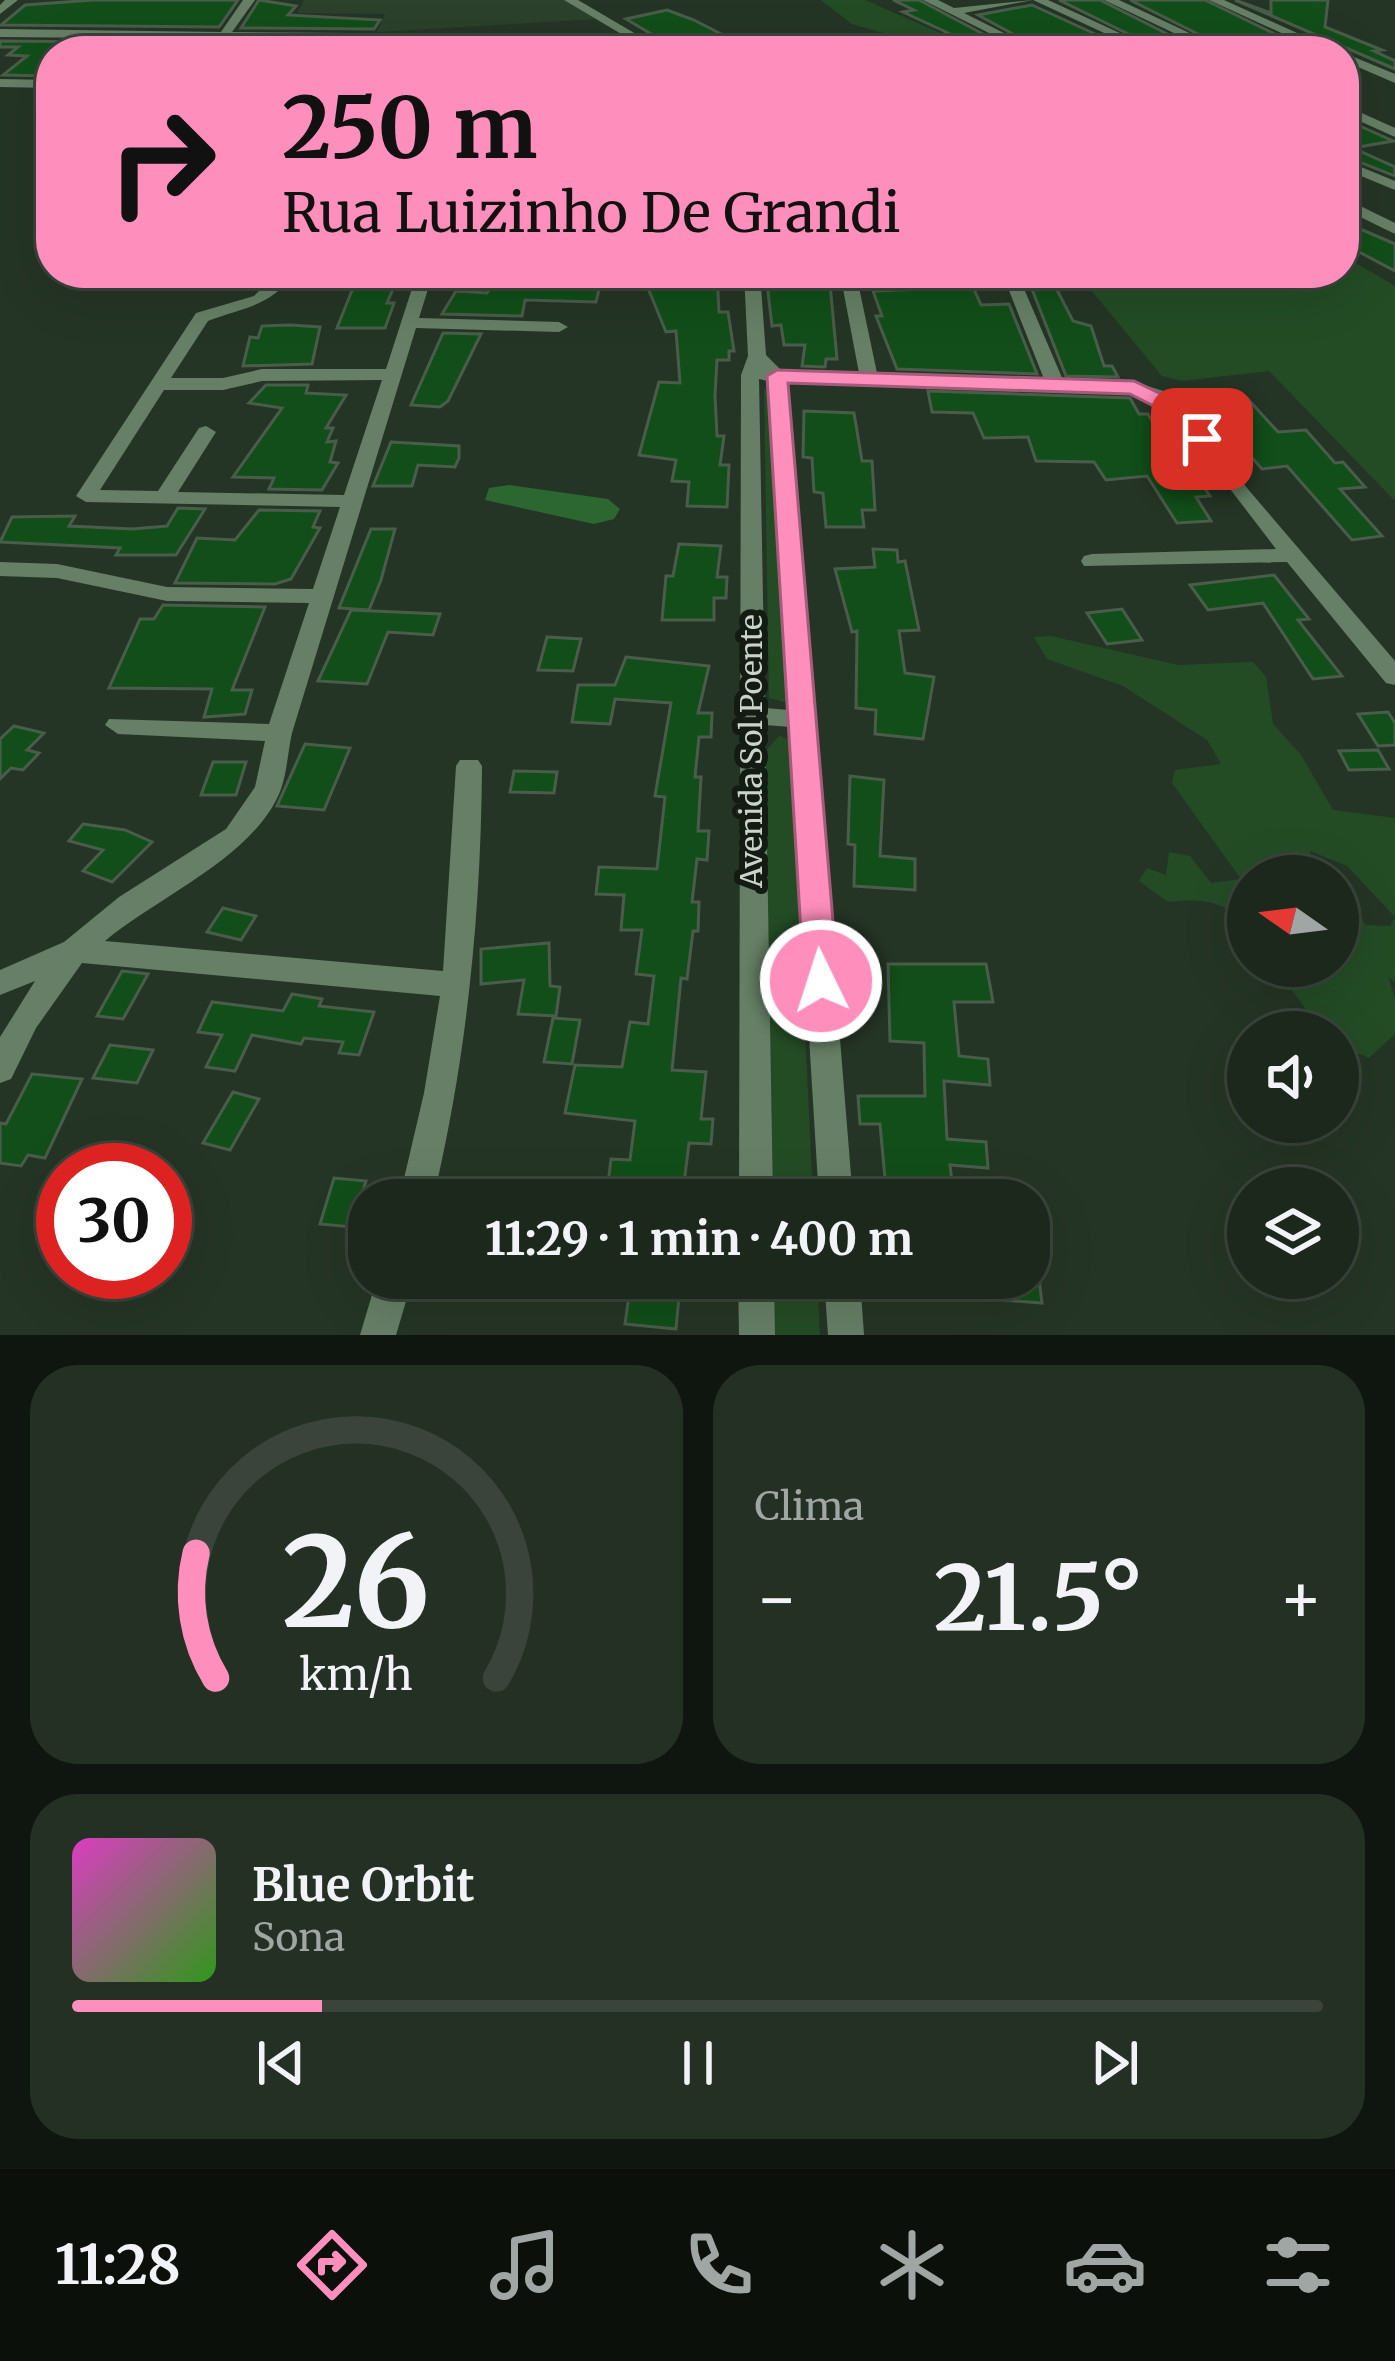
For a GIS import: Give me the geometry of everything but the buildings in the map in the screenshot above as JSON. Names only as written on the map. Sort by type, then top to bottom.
[{"type":"street","points":[[0,11],[12,0]]},
{"type":"street","points":[[225,35],[249,0]]},
{"type":"street","points":[[570,0],[631,36]]},
{"type":"street","points":[[929,0],[1004,36]]},
{"type":"street","points":[[954,11],[1027,0]]},
{"type":"street","points":[[1039,0],[1119,36]]},
{"type":"street","points":[[1110,0],[1189,36]]},
{"type":"street","points":[[1215,0],[1297,36]]},
{"type":"street","points":[[0,33],[308,36]]},
{"type":"street","points":[[1359,63],[1395,79]]},
{"type":"street","points":[[0,83],[36,84]]},
{"type":"street","points":[[1359,116],[1395,133]]},
{"type":"street","points":[[1359,170],[1395,186]]},
{"type":"street","points":[[1359,211],[1395,229]]},
{"type":"street","points":[[1377,220],[1395,214]]},
{"type":"street","points":[[278,288],[259,303],[223,308],[202,317],[86,496],[351,501]]},
{"type":"street","points":[[0,1069],[25,1018],[74,950],[129,904],[236,836],[268,789],[279,734],[420,288]]},
{"type":"street","points":[[753,288],[761,369],[868,379],[1134,388],[1183,412],[1291,555],[1395,677]]},
{"type":"street","points":[[851,288],[868,379]]},
{"type":"street","points":[[1016,288],[1056,385]]},
{"type":"street","points":[[408,322],[559,327]]},
{"type":"street","name":"Avenida Sol Poente","points":[[756,1179],[752,716],[761,369]]},
{"type":"street","name":"Avenida Sol Poente","points":[[761,369],[802,719],[835,1179]]},
{"type":"street","points":[[157,384],[223,384],[262,375],[392,374]]},
{"type":"street","points":[[164,498],[206,432]]},
{"type":"street","points":[[1092,561],[1291,555]]},
{"type":"street","points":[[0,569],[57,571],[167,594],[322,596]]},
{"type":"street","points":[[752,716],[802,719]]},
{"type":"street","points":[[118,725],[279,734]]},
{"type":"street","points":[[420,1179],[457,985],[469,882],[469,766]]},
{"type":"street","points":[[0,983],[74,950],[457,985]]},
{"type":"street","points":[[378,1335],[389,1299]]},
{"type":"street","points":[[756,1299],[757,1335]]},
{"type":"street","points":[[843,1299],[846,1335]]},
{"type":"shaded area","points":[[304,0],[564,0],[597,19],[377,32],[385,14],[297,13]]},
{"type":"shaded area","points":[[821,0],[865,0],[943,34],[888,36],[852,24]]},
{"type":"shaded area","points":[[1359,265],[1395,286],[1395,501],[1269,371],[1182,381],[1162,376],[1089,288],[1359,288]]},
{"type":"shaded area","points":[[770,388],[793,704],[769,698],[764,389]]},
{"type":"shaded area","points":[[509,485],[608,499],[620,509],[614,519],[594,524],[485,500],[489,488]]},
{"type":"shaded area","points":[[1051,636],[1178,665],[1253,662],[1266,677],[1273,724],[1301,755],[1333,810],[1395,818],[1395,917],[1359,879],[1359,855],[1310,851],[1310,855],[1227,855],[1227,860],[1172,783],[1175,770],[1221,764],[1207,740],[1123,686],[1047,659],[1034,637]]},
{"type":"shaded area","points":[[779,736],[788,739],[812,1179],[764,1179],[763,754]]},
{"type":"shaded area","points":[[1169,852],[1190,856],[1211,883],[1227,881],[1227,909],[1202,901],[1168,902],[1139,881],[1147,868],[1166,875]]},
{"type":"shaded area","points":[[1359,912],[1365,925],[1390,926],[1395,917],[1395,982],[1388,977],[1395,998],[1395,1034],[1369,1058],[1359,1054],[1359,1011],[1307,1011],[1290,987],[1359,987]]},
{"type":"shaded area","points":[[764,1299],[818,1299],[820,1335],[764,1335]]},
{"type":"route","points":[[821,981],[777,376],[1134,388],[1160,396],[1183,412],[1202,439]]}]
